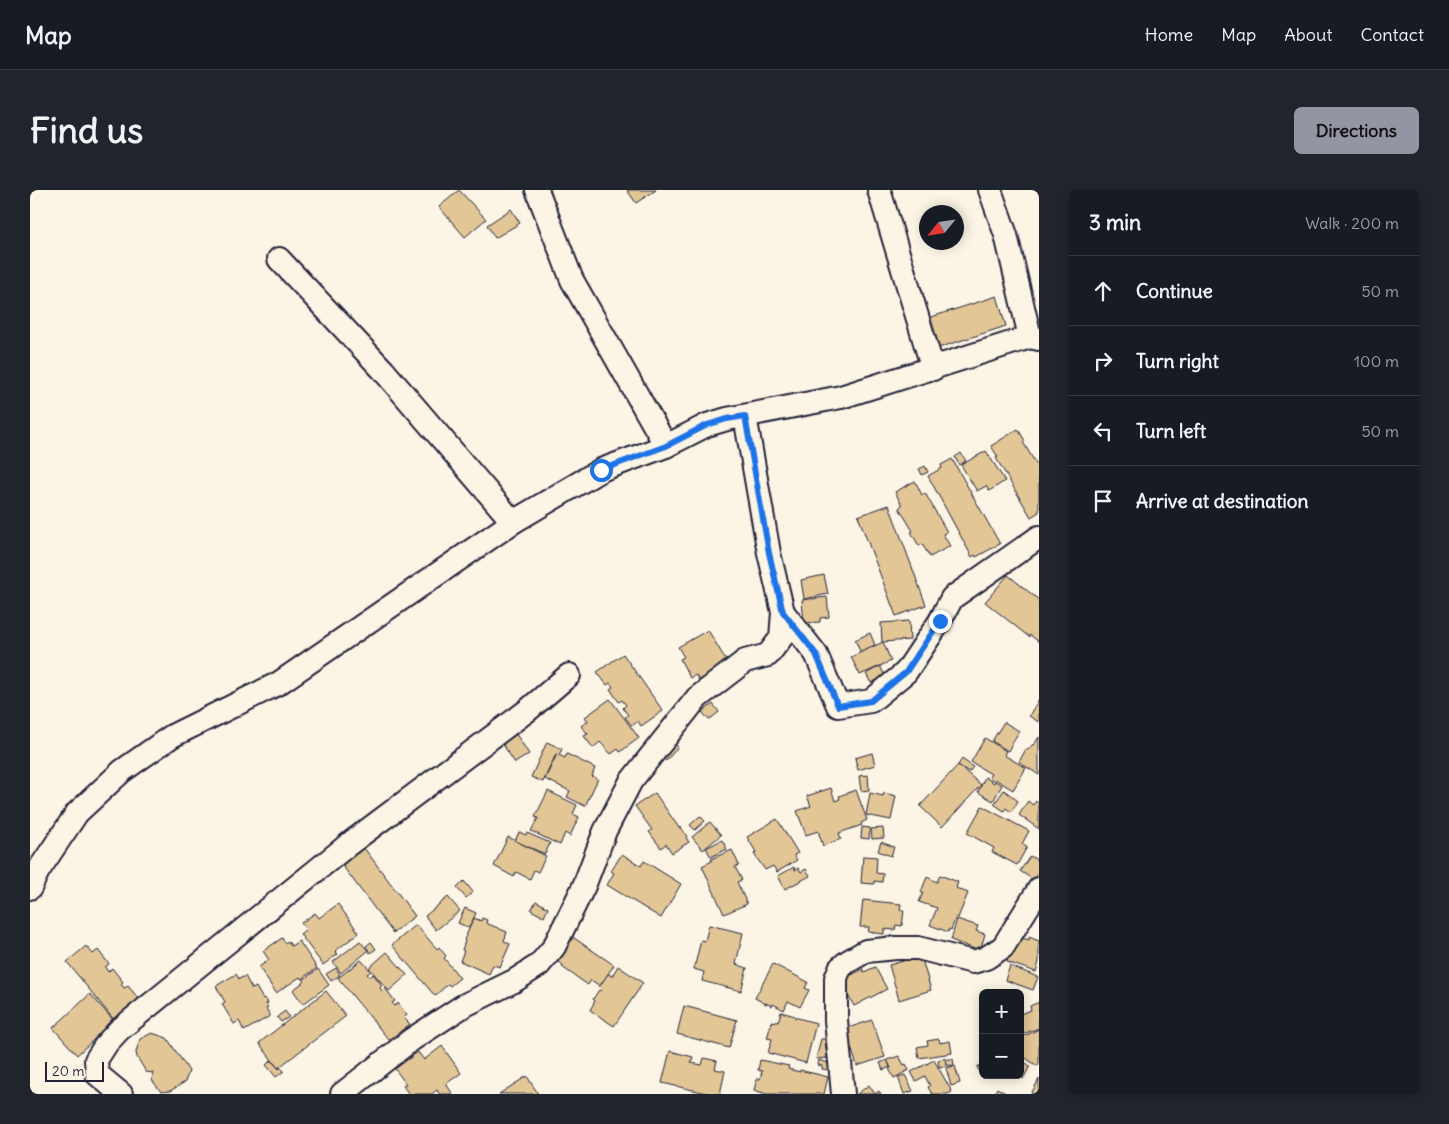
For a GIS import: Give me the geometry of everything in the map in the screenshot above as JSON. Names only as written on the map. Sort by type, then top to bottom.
[{"type":"street","points":[[537,190],[572,280],[666,446]]},
{"type":"street","points":[[879,190],[933,369]]},
{"type":"street","points":[[30,888],[38,871],[77,813],[122,771],[172,736],[279,683],[513,522],[601,470],[666,446],[707,425],[727,419],[841,397],[1035,338],[1006,235],[990,190]]},
{"type":"street","points":[[279,258],[383,370],[513,522]]},
{"type":"street","points":[[342,1094],[411,1040],[463,1006],[514,981],[539,965],[554,947],[584,886],[605,831],[630,781],[698,698],[745,661],[768,655],[781,638],[783,612],[769,553],[745,416]]},
{"type":"street","points":[[783,612],[816,654],[838,706],[871,701],[906,672],[940,621],[952,598],[1039,537]]},
{"type":"street","points":[[121,1094],[97,1074],[96,1060],[119,1030],[349,844],[528,710],[569,674]]},
{"type":"street","points":[[843,1094],[836,1020],[836,978],[840,968],[866,951],[896,948],[918,948],[973,962],[986,958],[1003,947],[1039,889]]},
{"type":"building","points":[[459,190],[486,219],[465,237],[439,207]]},
{"type":"building","points":[[627,190],[656,190],[636,203]]},
{"type":"building","points":[[511,209],[520,223],[495,238],[487,225]]},
{"type":"building","points":[[997,296],[1006,326],[935,349],[925,319]]},
{"type":"building","points":[[1018,429],[1025,441],[1023,442],[1039,469],[1039,512],[1031,517],[996,458],[998,457],[991,446]]},
{"type":"building","points":[[986,451],[1005,481],[989,491],[986,486],[977,491],[961,465]]},
{"type":"building","points":[[961,453],[966,461],[959,465],[955,457]]},
{"type":"building","points":[[952,459],[1000,544],[976,557],[975,555],[972,557],[928,476],[942,468],[941,465]]},
{"type":"building","points":[[925,466],[928,472],[922,475],[919,469]]},
{"type":"building","points":[[915,481],[922,495],[925,493],[947,532],[943,534],[950,546],[930,557],[922,544],[919,546],[911,532],[913,531],[899,508],[902,505],[895,492]]},
{"type":"building","points":[[889,505],[926,605],[896,616],[858,516]]},
{"type":"building","points":[[824,575],[828,594],[804,599],[801,580]]},
{"type":"building","points":[[1008,575],[1039,600],[1039,642],[1030,635],[1029,637],[985,602]]},
{"type":"building","points":[[827,597],[829,617],[820,618],[820,622],[804,623],[802,600]]},
{"type":"building","points":[[909,621],[910,640],[882,642],[881,623]]},
{"type":"building","points":[[708,630],[730,667],[701,684],[696,675],[690,678],[680,659],[684,657],[678,647]]},
{"type":"building","points":[[870,633],[875,645],[860,651],[855,640]]},
{"type":"building","points":[[883,642],[891,661],[860,675],[851,657]]},
{"type":"building","points":[[623,654],[663,711],[641,726],[638,721],[632,726],[625,717],[628,715],[623,708],[626,705],[622,700],[619,702],[610,689],[613,687],[610,683],[607,685],[597,672]]},
{"type":"building","points":[[880,666],[885,676],[871,683],[866,674]]},
{"type":"building","points":[[610,699],[639,738],[620,752],[618,749],[611,754],[600,742],[593,748],[584,736],[588,734],[581,726],[588,721],[585,717]]},
{"type":"building","points":[[1039,699],[1039,722],[1029,716]]},
{"type":"building","points":[[713,704],[719,712],[709,720],[702,712]]},
{"type":"building","points":[[1004,722],[1019,731],[1008,751],[992,741]]},
{"type":"building","points":[[512,728],[529,754],[515,763],[498,737]]},
{"type":"building","points":[[1039,737],[1039,775],[1019,762],[1026,749],[1028,750],[1034,745]]},
{"type":"building","points":[[985,738],[1006,751],[1004,755],[1026,768],[1013,790],[995,779],[994,781],[989,777],[991,774],[971,762]]},
{"type":"building","points":[[547,742],[562,749],[559,755],[556,754],[543,782],[531,777]]},
{"type":"building","points":[[674,743],[678,747],[666,761],[662,756]]},
{"type":"building","points":[[872,753],[875,765],[858,770],[855,758]]},
{"type":"building","points":[[557,754],[565,758],[567,754],[595,768],[592,776],[598,779],[585,806],[567,797],[570,791],[545,779]]},
{"type":"building","points":[[962,759],[973,767],[969,772],[958,765]]},
{"type":"building","points":[[958,765],[981,785],[942,827],[920,806]]},
{"type":"building","points":[[868,775],[869,790],[861,791],[859,776]]},
{"type":"building","points":[[985,777],[994,783],[995,781],[1002,785],[993,801],[978,792]]},
{"type":"building","points":[[831,788],[835,801],[840,799],[839,796],[856,790],[867,820],[861,823],[862,825],[839,833],[841,839],[823,846],[818,831],[806,835],[797,811],[811,806],[807,796]]},
{"type":"building","points":[[1004,790],[1018,801],[1011,812],[1006,808],[1004,811],[994,804]]},
{"type":"building","points":[[548,791],[577,805],[573,814],[579,817],[570,836],[565,833],[560,845],[531,831],[538,818],[535,817]]},
{"type":"building","points":[[655,793],[679,828],[681,827],[689,842],[672,853],[666,844],[661,848],[649,832],[652,830],[635,806]]},
{"type":"building","points":[[870,793],[883,796],[884,793],[896,796],[891,820],[866,815]]},
{"type":"building","points":[[1028,801],[1033,805],[1036,801],[1039,804],[1039,829],[1019,815]]},
{"type":"building","points":[[982,806],[1029,831],[1022,844],[1027,847],[1017,865],[992,852],[994,848],[967,833]]},
{"type":"building","points":[[700,816],[705,821],[695,830],[690,825]]},
{"type":"building","points":[[777,819],[798,853],[794,855],[797,860],[777,872],[773,866],[765,870],[754,854],[756,852],[747,837]]},
{"type":"building","points":[[710,822],[721,835],[703,850],[692,837]]},
{"type":"building","points":[[862,827],[870,828],[869,839],[861,838]]},
{"type":"building","points":[[883,828],[884,838],[872,839],[871,829]]},
{"type":"building","points":[[519,832],[526,835],[527,833],[550,843],[545,854],[515,841]]},
{"type":"building","points":[[508,837],[546,856],[538,872],[534,870],[530,879],[516,872],[514,877],[494,866]]},
{"type":"building","points":[[722,840],[727,849],[711,857],[706,848]]},
{"type":"building","points":[[881,842],[894,847],[891,856],[878,851]]},
{"type":"building","points":[[361,844],[415,916],[393,933],[339,861]]},
{"type":"building","points":[[732,850],[739,865],[735,867],[742,880],[737,882],[747,904],[724,914],[702,866],[712,861],[711,859]]},
{"type":"building","points":[[622,854],[641,866],[644,861],[681,884],[661,918],[607,885],[614,873],[611,871]]},
{"type":"building","points":[[863,856],[877,857],[876,873],[883,874],[882,882],[874,881],[874,884],[861,883]]},
{"type":"building","points":[[1030,856],[1039,861],[1039,872],[1034,880],[1020,871]]},
{"type":"building","points":[[794,867],[795,870],[798,868],[801,872],[806,869],[810,876],[785,889],[778,876]]},
{"type":"building","points":[[940,875],[958,882],[956,888],[968,893],[958,918],[956,917],[951,930],[949,929],[948,932],[930,925],[937,908],[919,902],[927,877],[937,882]]},
{"type":"building","points":[[464,881],[473,892],[466,898],[457,888]]},
{"type":"building","points":[[448,897],[460,911],[436,930],[425,916]]},
{"type":"building","points":[[863,900],[901,904],[900,910],[904,910],[902,926],[896,925],[895,930],[884,929],[884,934],[868,932],[869,927],[860,927]]},
{"type":"building","points":[[536,901],[548,908],[544,917],[531,910]]},
{"type":"building","points":[[338,904],[359,933],[335,951],[338,954],[323,965],[300,934],[306,929],[301,923],[315,913],[319,918]]},
{"type":"building","points":[[465,908],[476,913],[469,928],[458,923]]},
{"type":"building","points":[[474,918],[481,921],[482,918],[487,920],[486,923],[507,932],[504,941],[510,944],[500,967],[493,965],[489,974],[460,961],[464,951],[462,950],[464,940]]},
{"type":"building","points":[[957,919],[978,926],[976,931],[985,934],[980,951],[951,940]]},
{"type":"building","points":[[416,925],[437,949],[439,947],[446,956],[444,958],[460,978],[450,986],[448,984],[435,996],[392,945]]},
{"type":"building","points":[[709,925],[743,933],[736,964],[747,968],[741,991],[702,981],[704,972],[694,969],[701,940],[705,941]]},
{"type":"building","points":[[571,936],[614,965],[600,986],[591,980],[588,985],[555,960]]},
{"type":"building","points":[[1016,936],[1029,940],[1029,937],[1039,941],[1039,962],[1036,972],[1007,962]]},
{"type":"building","points":[[282,938],[285,943],[288,941],[291,946],[299,941],[317,968],[276,993],[259,967],[269,960],[263,951]]},
{"type":"building","points":[[360,941],[368,951],[341,973],[333,962]]},
{"type":"building","points":[[371,942],[376,949],[370,953],[366,946]]},
{"type":"building","points":[[86,946],[93,954],[98,950],[109,964],[105,967],[108,972],[112,968],[123,982],[121,984],[124,988],[128,986],[139,999],[114,1020],[67,962]]},
{"type":"building","points":[[387,952],[407,975],[389,991],[369,968]]},
{"type":"building","points":[[921,956],[931,990],[899,1000],[889,965]]},
{"type":"building","points":[[361,960],[371,971],[367,974],[370,977],[373,974],[382,985],[380,988],[382,991],[385,988],[395,1001],[392,1003],[395,1006],[398,1003],[407,1015],[404,1018],[410,1024],[389,1040],[338,978]]},
{"type":"building","points":[[773,964],[808,982],[805,988],[809,990],[800,1007],[788,1001],[784,1010],[755,998]]},
{"type":"building","points":[[618,966],[643,983],[614,1026],[590,1010],[595,1001],[593,999],[601,989],[599,987],[608,974],[612,976]]},
{"type":"building","points":[[1010,966],[1038,977],[1033,990],[1005,980]]},
{"type":"building","points":[[875,967],[887,989],[854,1006],[840,981],[863,969],[864,972]]},
{"type":"building","points":[[336,968],[340,975],[331,981],[326,974]]},
{"type":"building","points":[[318,969],[329,985],[303,1004],[293,990]]},
{"type":"building","points":[[236,974],[239,979],[245,976],[252,989],[256,987],[263,999],[265,998],[268,1003],[266,1008],[270,1016],[244,1031],[239,1021],[234,1024],[222,1004],[225,1002],[216,986]]},
{"type":"building","points":[[326,991],[346,1016],[278,1068],[259,1043]]},
{"type":"building","points":[[90,994],[114,1021],[77,1055],[53,1028]]},
{"type":"building","points":[[1039,1002],[1039,1028],[1024,1034],[1024,1013],[1031,1010],[1030,1006]]},
{"type":"building","points":[[684,1006],[737,1020],[729,1048],[677,1034]]},
{"type":"building","points":[[285,1011],[289,1017],[281,1022],[277,1017]]},
{"type":"building","points":[[781,1012],[816,1023],[806,1063],[768,1053],[772,1039],[767,1038],[772,1021],[778,1022]]},
{"type":"building","points":[[872,1020],[885,1057],[857,1066],[845,1029]]},
{"type":"building","points":[[1039,1029],[1039,1065],[1037,1066],[1024,1057],[1024,1036]]},
{"type":"building","points":[[152,1033],[167,1038],[189,1071],[185,1082],[170,1091],[161,1092],[152,1080],[153,1073],[146,1072],[137,1057],[136,1052],[140,1039]]},
{"type":"building","points":[[821,1039],[825,1039],[827,1058],[816,1059]]},
{"type":"building","points":[[939,1039],[940,1043],[950,1041],[952,1053],[919,1058],[917,1047],[928,1045],[927,1041]]},
{"type":"building","points":[[442,1046],[461,1073],[446,1084],[453,1094],[439,1094],[437,1090],[432,1094],[409,1094],[403,1086],[406,1084],[395,1069],[418,1052],[424,1060]]},
{"type":"building","points":[[670,1051],[693,1057],[691,1063],[702,1065],[704,1058],[717,1061],[715,1069],[725,1071],[720,1094],[711,1094],[662,1083]]},
{"type":"building","points":[[899,1056],[909,1070],[894,1078],[887,1060]]},
{"type":"building","points":[[945,1058],[946,1066],[939,1067],[938,1060]]},
{"type":"building","points":[[947,1059],[953,1059],[954,1065],[948,1066]]},
{"type":"building","points":[[271,1060],[279,1069],[280,1067],[284,1071],[276,1077],[266,1065]]},
{"type":"building","points":[[760,1060],[789,1066],[788,1069],[800,1072],[800,1070],[828,1077],[824,1094],[766,1094],[754,1090],[757,1079],[760,1079],[762,1071],[758,1070]]},
{"type":"building","points":[[819,1060],[828,1063],[829,1070],[822,1069],[822,1066],[818,1065]]},
{"type":"building","points":[[887,1060],[890,1067],[883,1070],[880,1063]]},
{"type":"building","points":[[934,1060],[952,1092],[948,1094],[932,1094],[925,1076],[916,1081],[911,1072]]},
{"type":"building","points":[[1024,1062],[1030,1066],[1024,1077]]},
{"type":"building","points":[[955,1066],[960,1083],[951,1086],[946,1068]]},
{"type":"building","points":[[905,1075],[913,1091],[904,1094],[898,1077]]},
{"type":"building","points":[[527,1076],[538,1094],[499,1094]]},
{"type":"building","points":[[1039,1079],[1039,1094],[1031,1094]]},
{"type":"building","points":[[869,1085],[875,1094],[857,1094]]},
{"type":"building","points":[[997,1088],[1007,1094],[994,1094]]},
{"type":"route","points":[[601,470],[666,446],[707,425],[745,416],[769,553],[783,612],[816,654],[838,706],[871,701],[906,672],[940,621]]}]
